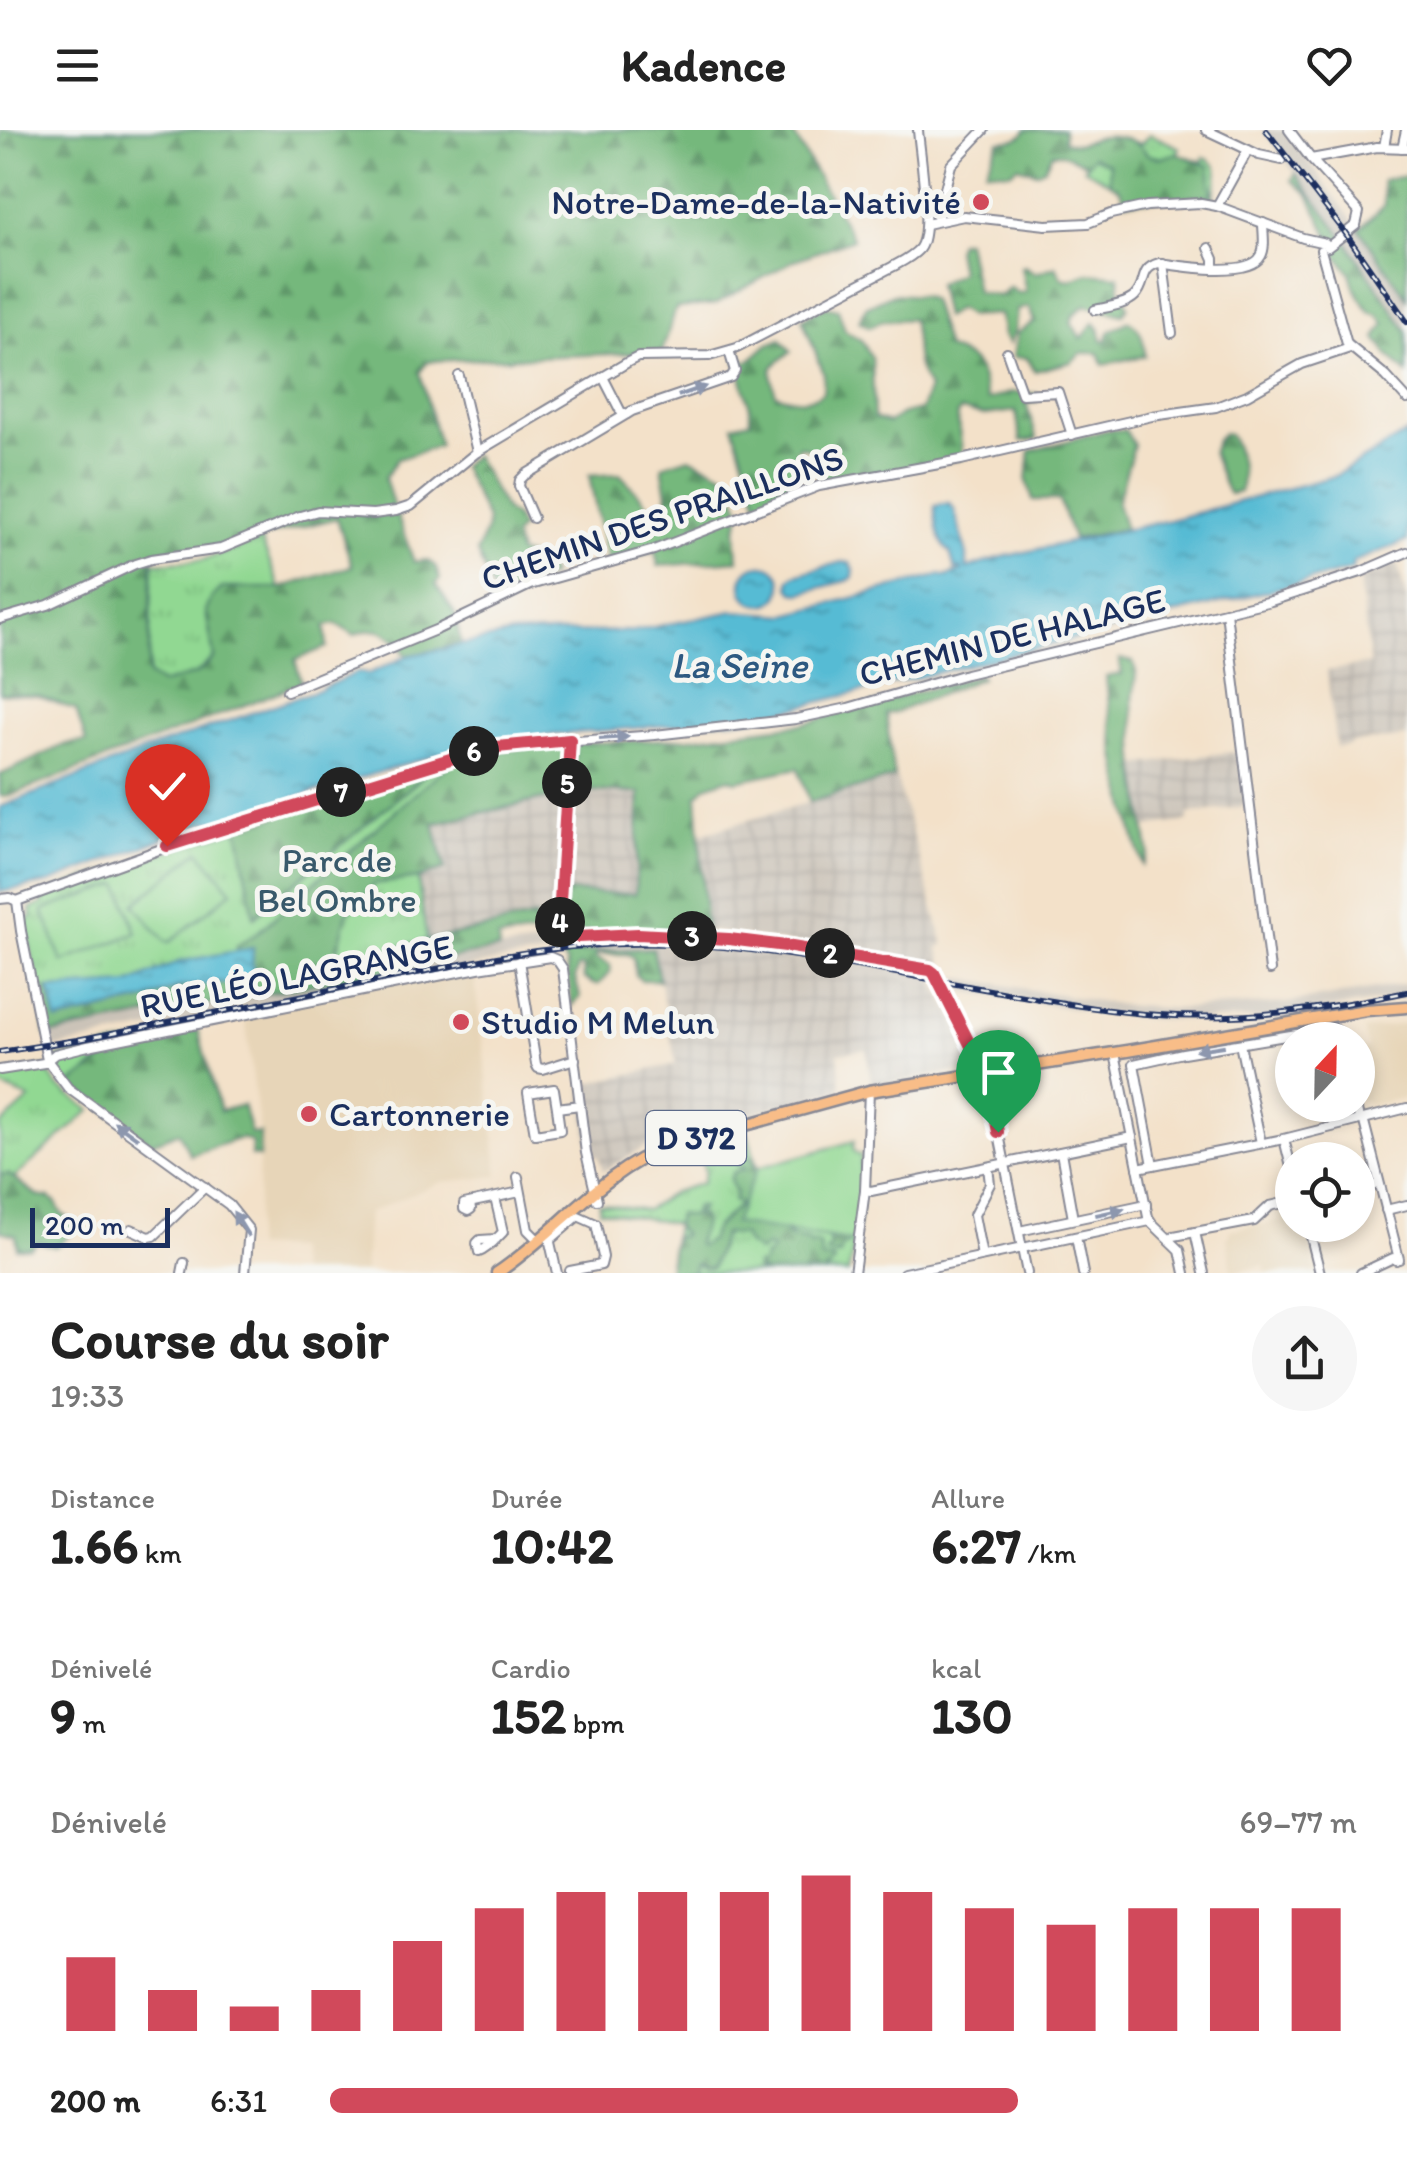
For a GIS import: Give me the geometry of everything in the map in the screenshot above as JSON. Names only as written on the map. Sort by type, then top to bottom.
[{"type":"main road","name":"D 372","points":[[498,1273],[545,1238],[608,1180],[668,1146],[868,1092],[1366,1010],[1407,1007]]},
{"type":"street","points":[[0,618],[48,605],[135,564],[221,549],[318,511],[373,514],[411,506],[477,452],[638,357],[708,356],[729,351],[892,267],[925,247],[918,130]]},
{"type":"street","points":[[937,221],[951,166],[984,130]]},
{"type":"street","points":[[1206,130],[1248,150],[1282,160]]},
{"type":"street","points":[[1289,130],[1360,212],[1358,222],[1324,246]]},
{"type":"street","points":[[1384,147],[1387,130]]},
{"type":"street","points":[[1311,158],[1384,147],[1405,148],[1406,130]]},
{"type":"street","points":[[1217,206],[1248,150]]},
{"type":"street","points":[[926,224],[974,216],[1050,226],[1088,223],[1146,206],[1201,203],[1324,246]]},
{"type":"street","points":[[1095,310],[1135,296],[1151,264],[1214,268],[1254,262],[1263,250],[1263,223]]},
{"type":"street","points":[[1324,246],[1350,348],[1386,376],[1407,399]]},
{"type":"street","points":[[1209,248],[1214,268]]},
{"type":"street","points":[[1164,263],[1172,333]]},
{"type":"street","name":"CHEMIN DES PRAILLONS","points":[[287,691],[438,629],[530,585],[654,550],[819,486],[920,468],[1152,416],[1216,408],[1248,396],[1302,364],[1350,348]]},
{"type":"street","points":[[533,518],[520,480],[627,414],[731,377],[735,371],[729,351]]},
{"type":"street","points":[[1007,352],[1022,394],[1058,392],[1072,436]]},
{"type":"street","points":[[458,376],[477,452]]},
{"type":"street","points":[[603,377],[621,412],[627,414]]},
{"type":"street","name":"CHEMIN DE HALAGE","points":[[0,898],[17,900],[195,836],[486,748],[656,735],[796,719],[848,708],[966,674],[1271,601],[1361,572],[1407,552]]},
{"type":"street","points":[[1226,612],[1270,970]]},
{"type":"street","points":[[570,740],[559,917],[564,932],[578,937],[638,934],[718,938],[930,970],[985,1074],[1027,1273]]},
{"type":"street","points":[[17,900],[47,1060],[68,1088],[229,1205],[250,1230],[245,1273]]},
{"type":"street","name":"RUE LÉO LAGRANGE","points":[[0,1070],[88,1046],[546,957],[557,960],[563,970],[575,1060]]},
{"type":"street","points":[[520,960],[536,1064],[543,1069],[575,1060],[595,1195]]},
{"type":"street","points":[[1153,1165],[1134,1064],[1275,1038]]},
{"type":"street","points":[[1240,1044],[1261,1143]]},
{"type":"street","points":[[1114,1053],[1150,1221],[1180,1250],[1185,1273]]},
{"type":"street","points":[[554,1089],[557,1108],[560,1130],[535,1134],[528,1093],[554,1089]]},
{"type":"street","points":[[854,1273],[866,1190],[868,1092]]},
{"type":"street","points":[[557,1108],[580,1105]]},
{"type":"street","points":[[1375,1117],[1407,1108]]},
{"type":"street","points":[[1138,1168],[1353,1122]]},
{"type":"street","points":[[1362,1122],[1401,1258]]},
{"type":"street","points":[[866,1190],[1132,1137]]},
{"type":"street","points":[[1284,1138],[1285,1142]]},
{"type":"street","points":[[1060,1152],[1073,1219]]},
{"type":"street","points":[[982,1256],[974,1215],[990,1184],[988,1167]]},
{"type":"street","points":[[591,1174],[608,1180]]},
{"type":"street","points":[[518,1177],[528,1230],[545,1238],[562,1272],[599,1266],[603,1261],[596,1224],[578,1216],[545,1238]]},
{"type":"street","points":[[132,1229],[154,1236],[205,1188]]},
{"type":"street","points":[[470,1203],[520,1192]]},
{"type":"street","points":[[495,1198],[503,1232],[496,1238]]},
{"type":"street","points":[[1018,1231],[1146,1204]]},
{"type":"street","points":[[1172,1242],[1196,1232],[1254,1221],[1275,1205]]},
{"type":"street","points":[[1386,1210],[1407,1205]]},
{"type":"street","points":[[904,1273],[1150,1221]]},
{"type":"street","points":[[1196,1232],[1204,1273]]},
{"type":"street","points":[[1076,1237],[1084,1273]]},
{"type":"street","points":[[1312,1242],[1320,1273]]},
{"type":"street","points":[[1361,1273],[1401,1258]]},
{"type":"street","points":[[1374,1273],[1401,1258]]},
{"type":"shaded area","points":[[1262,130],[1285,130],[1359,229],[1407,298],[1407,331],[1345,239]]},
{"type":"shaded area","points":[[1397,563],[1407,602],[1407,737],[1336,747],[1327,671],[1370,664],[1359,581]]},
{"type":"shaded area","points":[[1238,751],[1246,806],[1188,814],[1188,821],[1145,827],[1136,765]]},
{"type":"shaded area","points":[[896,777],[944,945],[938,947],[947,975],[928,965],[706,930],[701,834]]},
{"type":"shaded area","points":[[572,790],[640,793],[635,895],[565,892],[563,911],[427,940],[418,878],[445,869],[434,823]]},
{"type":"shaded area","points":[[626,938],[712,941],[805,952],[931,973],[936,985],[729,951],[579,951],[504,960],[48,1049],[46,1035],[499,949]]},
{"type":"shaded area","points":[[653,948],[729,951],[936,985],[980,1068],[872,1085],[866,1049],[838,1053],[841,1089],[663,1137],[603,1171],[599,1157],[589,1151],[581,1085],[676,1064]]},
{"type":"shaded area","points":[[473,966],[499,1176],[441,1182],[368,1213],[364,1273],[299,1273],[295,1249],[253,1247],[260,1133],[244,1010]]},
{"type":"shaded area","points":[[938,974],[1121,1005],[1174,1009],[1287,1003],[1407,984],[1407,997],[1268,1018],[1152,1019],[946,988]]},
{"type":"shaded area","points":[[1407,1023],[1407,1097],[1375,1104],[1375,1028]]},
{"type":"shaded area","points":[[1275,1221],[1275,1242],[1308,1242],[1316,1273],[1266,1273],[1264,1265],[1232,1272],[1227,1239],[1230,1230]]},
{"type":"green space","points":[[0,130],[791,130],[853,239],[795,260],[715,304],[676,308],[662,352],[428,361],[420,372],[439,446],[397,459],[385,478],[394,508],[358,515],[397,515],[414,562],[427,560],[435,566],[440,579],[436,584],[455,614],[461,645],[407,656],[385,633],[371,630],[354,635],[336,624],[325,626],[327,647],[295,660],[302,683],[0,797],[0,775],[66,744],[86,742],[76,710],[38,696],[0,693]],"holes":[[[337,518],[352,566],[280,588],[222,588],[212,597],[206,611],[214,658],[196,674],[161,684],[148,675],[153,553],[234,544]]]},
{"type":"green space","points":[[1026,130],[1063,130],[1064,141],[1075,144],[1098,138],[1123,139],[1140,146],[1148,155],[1161,158],[1177,153],[1209,166],[1213,195],[1126,202],[1119,188],[1110,183],[1109,164],[1093,156],[1087,164],[1052,153],[1044,168],[1036,172],[1018,166],[1010,172],[986,170],[999,141],[1018,138]]},
{"type":"green space","points":[[1150,134],[1180,148],[1177,153],[1202,162],[1204,157],[1216,166],[1214,200],[1192,196],[1126,202],[1119,188],[1084,168],[1100,145],[1129,140],[1141,144]]},
{"type":"green space","points":[[1296,174],[1407,331],[1407,374],[1376,338],[1385,323],[1369,311],[1354,287],[1350,272],[1332,249],[1308,193],[1292,180]]},
{"type":"green space","points":[[1407,176],[1407,298],[1359,229],[1384,205],[1382,180]]},
{"type":"green space","points":[[959,241],[966,241],[976,292],[1000,296],[1010,287],[1017,293],[1026,292],[1021,267],[1025,266],[1036,273],[1056,266],[1062,278],[1069,280],[1088,273],[1119,276],[1128,307],[1123,314],[1085,305],[1071,322],[1081,339],[1094,323],[1106,341],[1109,332],[1129,321],[1140,331],[1145,356],[1103,364],[1099,353],[1081,353],[1071,362],[1035,371],[1027,358],[1013,357],[1017,333],[1034,322],[1029,307],[1017,310],[1009,344],[1003,336],[999,314],[969,316],[958,309],[944,317],[937,284],[960,272],[956,249]]},
{"type":"green space","points":[[893,294],[931,300],[946,348],[976,366],[987,400],[1013,392],[1038,394],[1036,402],[1026,403],[1037,439],[1021,441],[1016,411],[985,415],[961,410],[957,414],[963,458],[822,479],[810,449],[799,446],[795,452],[798,487],[758,503],[733,425],[750,421],[735,354],[740,352],[748,362],[768,344],[781,339],[791,351],[772,369],[776,394],[813,398],[823,392],[824,374],[802,318],[826,306],[838,309],[845,330],[862,341],[872,358],[874,418],[888,423],[921,410],[929,388],[919,370],[911,319],[881,321],[870,327],[859,321],[866,307]]},
{"type":"green space","points":[[1107,430],[1125,430],[1134,445],[1117,503],[1125,529],[1073,539],[1059,500],[1033,500],[1027,481],[1030,451]]},
{"type":"green space","points":[[1223,433],[1229,434],[1238,455],[1240,492],[1229,494],[1212,452]]},
{"type":"green space","points":[[474,455],[506,511],[521,528],[514,536],[519,554],[545,561],[551,576],[501,595],[493,592],[477,552],[487,520],[461,466]]},
{"type":"green space","points":[[689,457],[725,474],[742,511],[736,530],[738,560],[658,566],[655,550],[608,565],[589,476],[620,474],[654,511],[661,512],[669,505],[662,466]]},
{"type":"green space","points":[[261,540],[280,588],[222,589],[206,611],[214,657],[196,674],[160,684],[148,675],[153,563],[203,560]]},
{"type":"green space","points":[[1119,659],[1133,662],[1136,672],[1136,765],[1149,852],[1143,865],[1124,796],[1108,701],[1106,677],[1122,674]]},
{"type":"green space","points":[[979,675],[981,678],[886,714],[894,777],[810,802],[798,768],[736,781],[729,778],[706,786],[697,796],[706,930],[578,933],[567,928],[563,911],[565,892],[635,894],[640,793],[572,790],[575,744],[690,738],[802,724]]},
{"type":"green space","name":"Parc de Bel Ombre","points":[[567,745],[562,795],[434,823],[445,869],[418,878],[375,884],[347,914],[335,961],[536,917],[535,934],[498,939],[499,949],[46,1035],[39,990],[49,989],[58,1020],[145,1000],[183,986],[245,981],[253,948],[237,951],[237,946],[257,933],[451,762],[488,751]]},
{"type":"green space","name":"Parc de Bel Ombre","points":[[488,751],[562,795],[434,824],[445,869],[418,879],[427,940],[270,976],[257,934],[237,946],[237,951],[179,962],[129,984],[39,990],[25,923],[32,916],[31,909],[44,903],[40,894]]},
{"type":"green space","points":[[435,767],[254,917],[238,828]]},
{"type":"green space","points":[[199,851],[232,891],[170,942],[165,941],[134,904]]},
{"type":"green space","points":[[119,884],[137,933],[62,962],[43,910]]},
{"type":"green space","points":[[653,948],[659,980],[636,976],[633,957],[627,954],[597,954],[595,958],[610,965],[610,972],[599,984],[593,984],[584,978],[583,967],[578,967],[575,977],[580,997],[572,1006],[566,962],[555,954]]},
{"type":"green space","points":[[198,1030],[220,1111],[243,1105],[251,1134],[260,1133],[259,1157],[251,1156],[252,1142],[241,1138],[190,1155],[179,1132],[152,1143],[70,1085],[124,1044]]},
{"type":"green space","points":[[124,1044],[70,1085],[56,1071],[53,1061],[57,1058]]},
{"type":"green space","points":[[45,1067],[57,1086],[91,1110],[14,1178],[0,1175],[0,1126],[30,1099],[0,1086],[0,1074]]},
{"type":"green space","points":[[748,1134],[757,1168],[735,1223],[855,1242],[848,1273],[668,1273],[675,1224],[600,1210],[599,1203],[646,1210],[674,1192],[702,1183],[705,1172],[698,1149]]},
{"type":"green space","points":[[854,1141],[853,1149],[861,1155],[855,1242],[734,1223],[757,1168]]},
{"type":"green space","points":[[738,1147],[744,1148],[744,1156],[752,1158],[754,1168],[849,1239],[840,1255],[826,1253],[829,1238],[800,1232],[787,1234],[809,1241],[810,1245],[820,1245],[822,1259],[834,1262],[826,1273],[759,1273],[756,1265],[763,1264],[771,1248],[759,1252],[742,1235],[723,1234],[712,1267],[695,1264],[692,1273],[668,1273],[674,1236],[683,1235],[675,1226],[677,1214],[693,1216],[696,1207],[702,1207],[697,1215],[704,1222],[697,1243],[700,1246],[710,1240],[714,1229],[738,1206],[733,1201],[736,1194],[730,1180],[733,1172],[744,1169],[735,1156]]},
{"type":"green space","points":[[8,1174],[38,1196],[56,1203],[74,1223],[69,1236],[55,1247],[38,1241],[30,1248],[17,1248],[16,1235],[0,1231],[0,1175]]},
{"type":"water","name":"La Seine","points":[[1407,433],[1407,541],[1353,562],[1352,570],[754,718],[481,741],[207,822],[49,883],[0,892],[0,807],[358,672],[368,674],[407,656],[513,634],[634,631],[734,611],[787,615],[962,571],[955,570],[950,552],[940,538],[935,506],[949,503],[954,509],[967,569],[998,558],[1170,520],[1335,476]]},
{"type":"water","points":[[850,563],[854,569],[849,580],[801,593],[790,587],[790,579],[795,575]]},
{"type":"water","points":[[762,565],[776,571],[782,585],[776,599],[762,605],[748,599],[742,585],[748,571]]},
{"type":"water","points":[[253,948],[252,978],[245,982],[183,986],[145,1000],[57,1021],[49,989],[129,984],[179,962]]},
{"type":"railway","points":[[1266,130],[1344,231],[1407,322]]},
{"type":"railway","points":[[0,1052],[497,957],[610,945],[696,945],[761,951],[1074,1005],[1159,1015],[1284,1012],[1407,992]]},
{"type":"place","name":"Notre-Dame-de-la-Nativité","points":[[981,202]]},
{"type":"place","name":"Studio M Melun","points":[[461,1022]]},
{"type":"place","name":"Cartonnerie","points":[[309,1114]]},
{"type":"route","points":[[167,846],[486,748],[570,740],[559,917],[564,932],[578,937],[672,934],[729,939],[930,970],[980,1060],[998,1132]]}]
